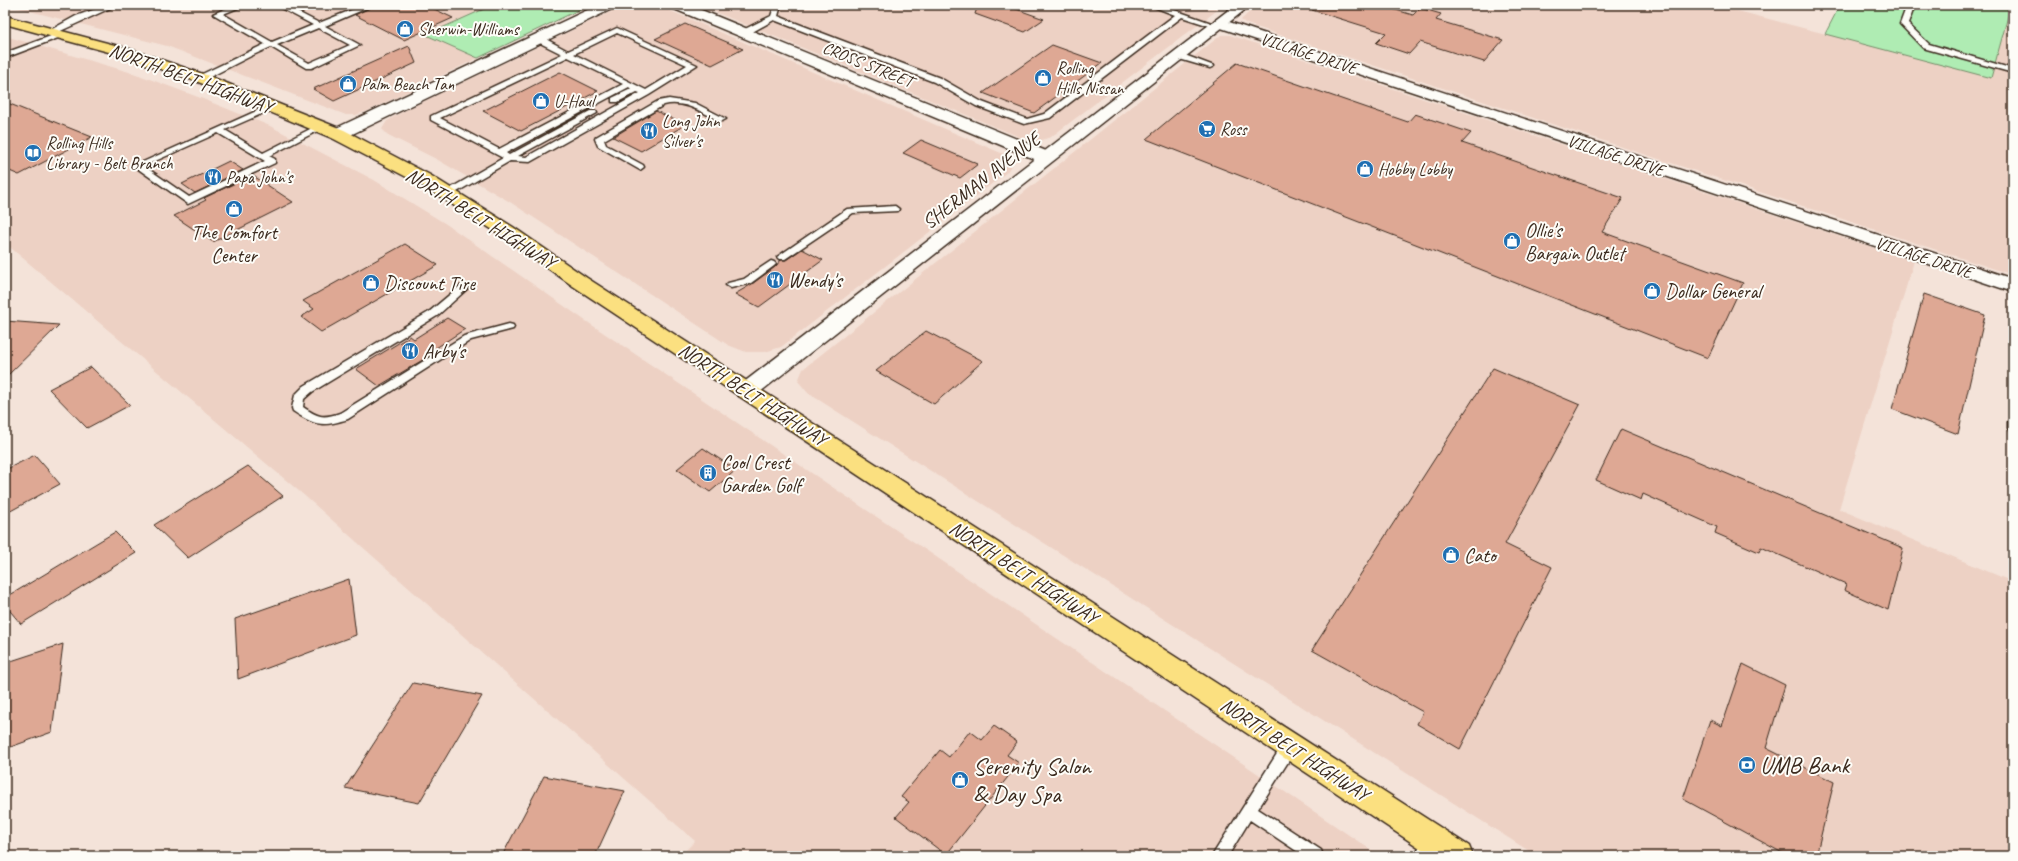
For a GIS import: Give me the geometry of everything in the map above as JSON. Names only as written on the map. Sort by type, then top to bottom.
[{"type":"main road","name":"NORTH BELT HIGHWAY","points":[[5,21],[121,51],[201,78],[338,134],[424,179],[507,231],[539,254],[1290,746],[1429,848],[1458,856]]},
{"type":"street","points":[[338,134],[609,5]]},
{"type":"street","name":"CROSS STREET","points":[[677,5],[1045,157]]},
{"type":"street","name":"SHERMAN AVENUE","points":[[747,390],[1045,157],[1244,5]]},
{"type":"street","name":"VILLAGE DRIVE","points":[[1218,25],[2013,286]]},
{"type":"lane","points":[[5,56],[113,5]]},
{"type":"lane","points":[[241,5],[217,14],[309,66],[356,45],[280,5]]},
{"type":"lane","points":[[201,78],[271,45],[370,5]]},
{"type":"lane","points":[[744,33],[774,17],[778,6],[776,5]]},
{"type":"lane","points":[[1153,5],[1218,25]]},
{"type":"lane","points":[[1911,5],[1904,24],[1926,46],[2013,71]]},
{"type":"lane","points":[[774,17],[938,80],[979,104],[1027,122],[1046,116],[1181,14]]},
{"type":"lane","points":[[616,30],[693,65],[527,160],[509,158],[434,118],[566,53],[616,30]]},
{"type":"lane","points":[[539,39],[646,93]]},
{"type":"lane","points":[[1179,56],[1210,66]]},
{"type":"lane","points":[[499,153],[629,84]]},
{"type":"lane","points":[[615,100],[638,88]]},
{"type":"lane","points":[[640,167],[602,146],[599,139],[661,103],[671,100],[680,101],[698,108],[722,120]]},
{"type":"lane","points":[[218,130],[272,161],[188,201],[138,166],[218,130],[272,106]]},
{"type":"lane","points":[[447,194],[593,112]]},
{"type":"lane","points":[[263,156],[321,127]]},
{"type":"lane","points":[[782,257],[850,211],[863,209],[880,211],[895,209]]},
{"type":"lane","points":[[731,285],[740,285],[771,264]]},
{"type":"lane","points":[[463,288],[433,314],[308,389],[299,398],[297,408],[315,422],[328,422],[344,416],[468,338],[509,327]]},
{"type":"lane","points":[[2013,422],[2013,428]]},
{"type":"lane","points":[[1219,856],[1290,746]]},
{"type":"lane","points":[[1249,811],[1316,855]]},
{"type":"shaded area","points":[[6,5],[493,5],[427,35],[478,58],[370,110],[356,115],[346,115],[167,46]]},
{"type":"shaded area","points":[[625,5],[657,5],[1008,156],[1012,164],[1007,172],[781,347],[765,352],[746,352],[728,345],[510,202],[438,160],[388,135],[382,129],[387,121],[404,111]]},
{"type":"shaded area","points":[[698,5],[1224,5],[1051,137],[1038,141],[1027,140]]},
{"type":"shaded area","points":[[1257,5],[1715,5],[1991,77],[2011,5],[2013,5],[2013,275],[1247,24],[1241,20]]},
{"type":"shaded area","points":[[1221,35],[1230,35],[1914,261],[1839,509],[2013,582],[2013,856],[1537,856],[808,393],[798,381],[803,369]]},
{"type":"shaded area","points":[[5,36],[136,74],[198,97],[270,126],[374,180],[446,224],[580,317],[1380,856],[680,856],[695,841],[306,497],[5,243]]},
{"type":"green space","points":[[493,5],[589,5],[478,58],[426,35]]},
{"type":"green space","points":[[1840,5],[2011,5],[1991,78],[1825,34]]},
{"type":"building","name":"Sherwin-Williams","points":[[375,5],[426,5],[453,18],[404,40],[355,15]]},
{"type":"building","points":[[978,5],[1005,5],[1044,19],[1025,32],[975,14]]},
{"type":"building","points":[[1313,5],[1379,5],[1413,15],[1420,8],[1441,14],[1436,20],[1503,40],[1484,62],[1420,42],[1409,54],[1376,43],[1386,33],[1312,10]]},
{"type":"building","points":[[685,24],[743,49],[712,65],[655,39]]},
{"type":"building","name":"Rolling Hills Nissan","points":[[1052,45],[1102,63],[1034,113],[983,93]]},
{"type":"building","name":"Palm Beach Tan","points":[[409,46],[416,63],[334,101],[313,89]]},
{"type":"building","points":[[1237,63],[1408,122],[1415,114],[1471,133],[1462,143],[1623,198],[1602,232],[1743,283],[1708,358],[1146,139]]},
{"type":"building","name":"U-Haul","points":[[560,72],[598,91],[521,131],[483,111]]},
{"type":"building","name":"Rolling Hills Library - Belt Branch","points":[[5,102],[92,137],[19,175],[5,169]]},
{"type":"building","name":"Long John Silver's","points":[[656,111],[685,125],[641,151],[613,137]]},
{"type":"building","points":[[921,140],[978,164],[960,178],[903,153]]},
{"type":"building","name":"Papa John's","points":[[229,161],[243,170],[195,193],[182,184]]},
{"type":"building","name":"The Comfort Center","points":[[252,175],[293,202],[213,242],[174,216],[206,200],[204,198]]},
{"type":"building","name":"Discount Tire","points":[[405,244],[438,265],[321,332],[301,317],[314,309],[303,301]]},
{"type":"building","name":"Wendy's","points":[[802,249],[823,260],[759,307],[735,294],[752,284],[775,267],[781,260],[786,260]]},
{"type":"building","points":[[1924,294],[1985,315],[1958,434],[1892,409]]},
{"type":"building","name":"Arby's","points":[[447,318],[465,329],[433,350],[436,352],[379,386],[356,369],[410,336],[414,339]]},
{"type":"building","points":[[5,321],[59,325],[5,378]]},
{"type":"building","points":[[926,331],[983,361],[934,404],[876,371]]},
{"type":"building","points":[[91,367],[130,405],[87,428],[49,389]]},
{"type":"building","name":"Cato","points":[[1493,368],[1580,405],[1505,544],[1552,567],[1460,749],[1417,724],[1423,712],[1312,650]]},
{"type":"building","points":[[1621,429],[1903,548],[1888,610],[1844,590],[1846,584],[1761,547],[1759,552],[1715,533],[1717,527],[1643,494],[1641,500],[1596,480]]},
{"type":"building","name":"Cool Crest Garden Golf","points":[[703,448],[736,470],[710,492],[677,469]]},
{"type":"building","points":[[35,455],[60,484],[5,514],[5,470]]},
{"type":"building","points":[[248,466],[283,496],[188,558],[154,525]]},
{"type":"building","points":[[115,532],[136,553],[21,624],[5,605],[5,598]]},
{"type":"building","points":[[349,579],[356,635],[238,679],[235,619]]},
{"type":"building","points":[[63,644],[52,732],[5,749],[5,663]]},
{"type":"building","name":"UMB Bank","points":[[1743,664],[1785,685],[1766,748],[1834,782],[1816,856],[1788,856],[1683,799],[1710,720],[1722,726]]},
{"type":"building","points":[[413,683],[482,696],[419,803],[345,788]]},
{"type":"building","name":"Serenity Salon & Day Spa","points":[[994,726],[1017,742],[1007,755],[1019,763],[946,855],[896,817],[909,802],[901,797],[940,750],[949,757],[970,731],[982,740]]},
{"type":"building","points":[[544,776],[625,791],[595,856],[502,856]]},
{"type":"place","name":"Sherwin-Williams","points":[[405,29]]},
{"type":"place","name":"Rolling Hills Nissan","points":[[1043,78]]},
{"type":"place","name":"Palm Beach Tan","points":[[348,84]]},
{"type":"place","name":"U-Haul","points":[[541,101]]},
{"type":"place","name":"Ross","points":[[1207,129]]},
{"type":"place","name":"Long John Silver's","points":[[649,131]]},
{"type":"place","name":"Rolling Hills Library - Belt Branch","points":[[33,153]]},
{"type":"place","name":"Hobby Lobby","points":[[1365,169]]},
{"type":"place","name":"Papa John's","points":[[213,177]]},
{"type":"place","name":"The Comfort Center","points":[[234,209]]},
{"type":"place","name":"Ollie's Bargain Outlet","points":[[1512,241]]},
{"type":"place","name":"Wendy's","points":[[775,280]]},
{"type":"place","name":"Discount Tire","points":[[371,283]]},
{"type":"place","name":"Dollar General","points":[[1652,291]]},
{"type":"place","name":"Arby's","points":[[410,351]]},
{"type":"place","name":"Cool Crest Garden Golf","points":[[708,473]]},
{"type":"place","name":"Cato","points":[[1451,555]]},
{"type":"place","name":"UMB Bank","points":[[1747,765]]},
{"type":"place","name":"Serenity Salon & Day Spa","points":[[960,780]]}]
